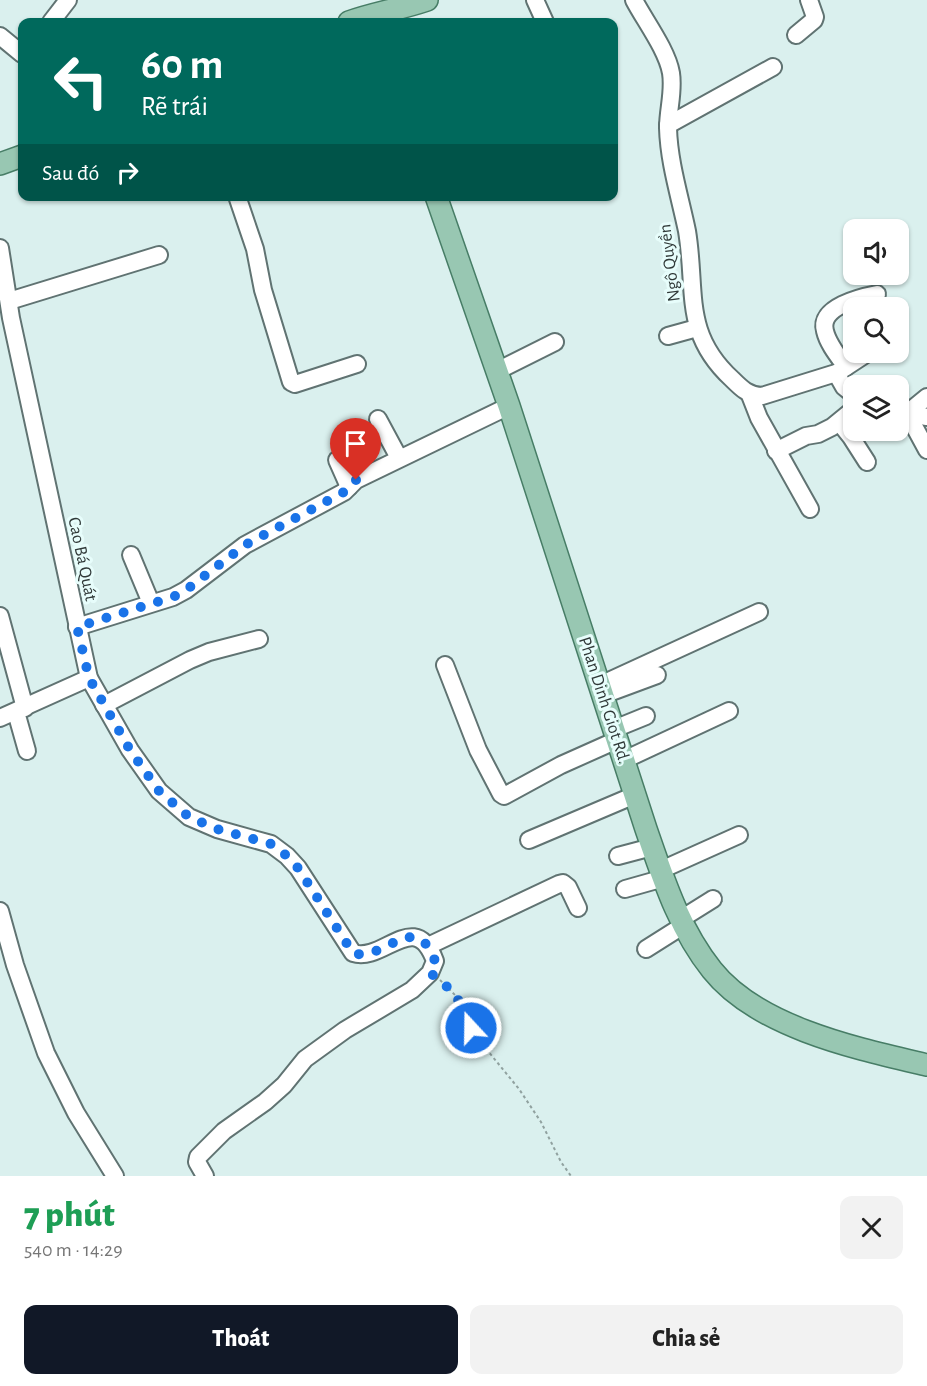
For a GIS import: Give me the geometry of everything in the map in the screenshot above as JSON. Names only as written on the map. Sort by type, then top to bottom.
[{"type":"main road","points":[[370,15],[405,8],[427,0]]},
{"type":"main road","points":[[0,151],[18,145]]},
{"type":"main road","points":[[0,164],[18,157]]},
{"type":"main road","name":"Phan Dinh Giot Rd.","points":[[438,201],[509,406],[652,847],[682,922],[700,954],[713,972],[750,1003],[806,1032],[847,1046],[927,1065]]},
{"type":"street","points":[[54,18],[68,0]]},
{"type":"street","points":[[535,0],[543,18]]},
{"type":"street","name":"Ngô Quyền","points":[[634,0],[667,59],[671,72],[668,125],[671,158],[687,235],[697,328],[704,345],[720,369],[750,395]]},
{"type":"street","points":[[796,34],[814,20],[809,0]]},
{"type":"street","points":[[0,36],[18,51]]},
{"type":"street","points":[[668,125],[773,67]]},
{"type":"street","points":[[239,201],[255,249],[263,290],[291,382],[295,384],[357,364]]},
{"type":"street","name":"Cao Bá Quát","points":[[0,248],[6,310],[89,678],[130,750],[159,791],[189,817],[217,829],[271,844],[287,856],[298,868],[353,953],[358,955],[371,952],[410,937],[424,941],[428,946]]},
{"type":"street","points":[[6,310],[159,255]]},
{"type":"street","points":[[843,381],[841,370],[823,327],[836,308],[847,301],[877,294]]},
{"type":"street","points":[[668,336],[697,328]]},
{"type":"street","points":[[497,371],[555,342]]},
{"type":"street","points":[[810,509],[776,451],[750,395],[762,396],[841,370],[852,363]]},
{"type":"street","points":[[909,410],[927,397]]},
{"type":"street","points":[[77,627],[173,597],[186,590],[245,545],[344,492],[356,480],[509,406]]},
{"type":"street","points":[[909,415],[927,417]]},
{"type":"street","points":[[776,451],[806,436],[818,434],[843,418]]},
{"type":"street","points":[[378,419],[399,458]]},
{"type":"street","points":[[838,422],[867,462]]},
{"type":"street","points":[[909,422],[927,450]]},
{"type":"street","points":[[337,460],[349,487]]},
{"type":"street","points":[[131,555],[152,603]]},
{"type":"street","points":[[602,690],[759,612]]},
{"type":"street","points":[[0,616],[14,713],[27,751]]},
{"type":"street","points":[[104,705],[190,660],[259,639]]},
{"type":"street","points":[[445,665],[478,750],[504,796],[646,716]]},
{"type":"street","points":[[602,690],[657,675]]},
{"type":"street","points":[[14,713],[89,678]]},
{"type":"street","points":[[624,760],[729,711]]},
{"type":"street","points":[[529,840],[635,795]]},
{"type":"street","points":[[625,889],[662,874],[739,835]]},
{"type":"street","points":[[618,856],[652,847]]},
{"type":"street","points":[[205,1176],[197,1162],[198,1157],[224,1131],[265,1102],[284,1085],[305,1059],[345,1030],[412,990],[430,973],[435,961],[428,946],[559,884],[563,883],[568,887],[578,908]]},
{"type":"street","points":[[646,949],[713,899]]},
{"type":"street","points":[[0,911],[15,965],[46,1053],[76,1113],[115,1176]]},
{"type":"path","points":[[430,973],[452,990],[459,999],[474,1034],[519,1089],[541,1122],[561,1162],[571,1176]]},
{"type":"route","points":[[356,480],[344,492],[245,545],[186,590],[173,597],[77,627],[89,678],[130,750],[159,791],[189,817],[217,829],[271,844],[287,856],[298,868],[353,953],[358,955],[371,952],[410,937],[424,941],[435,961],[430,973],[441,980],[459,999],[471,1028]]}]
